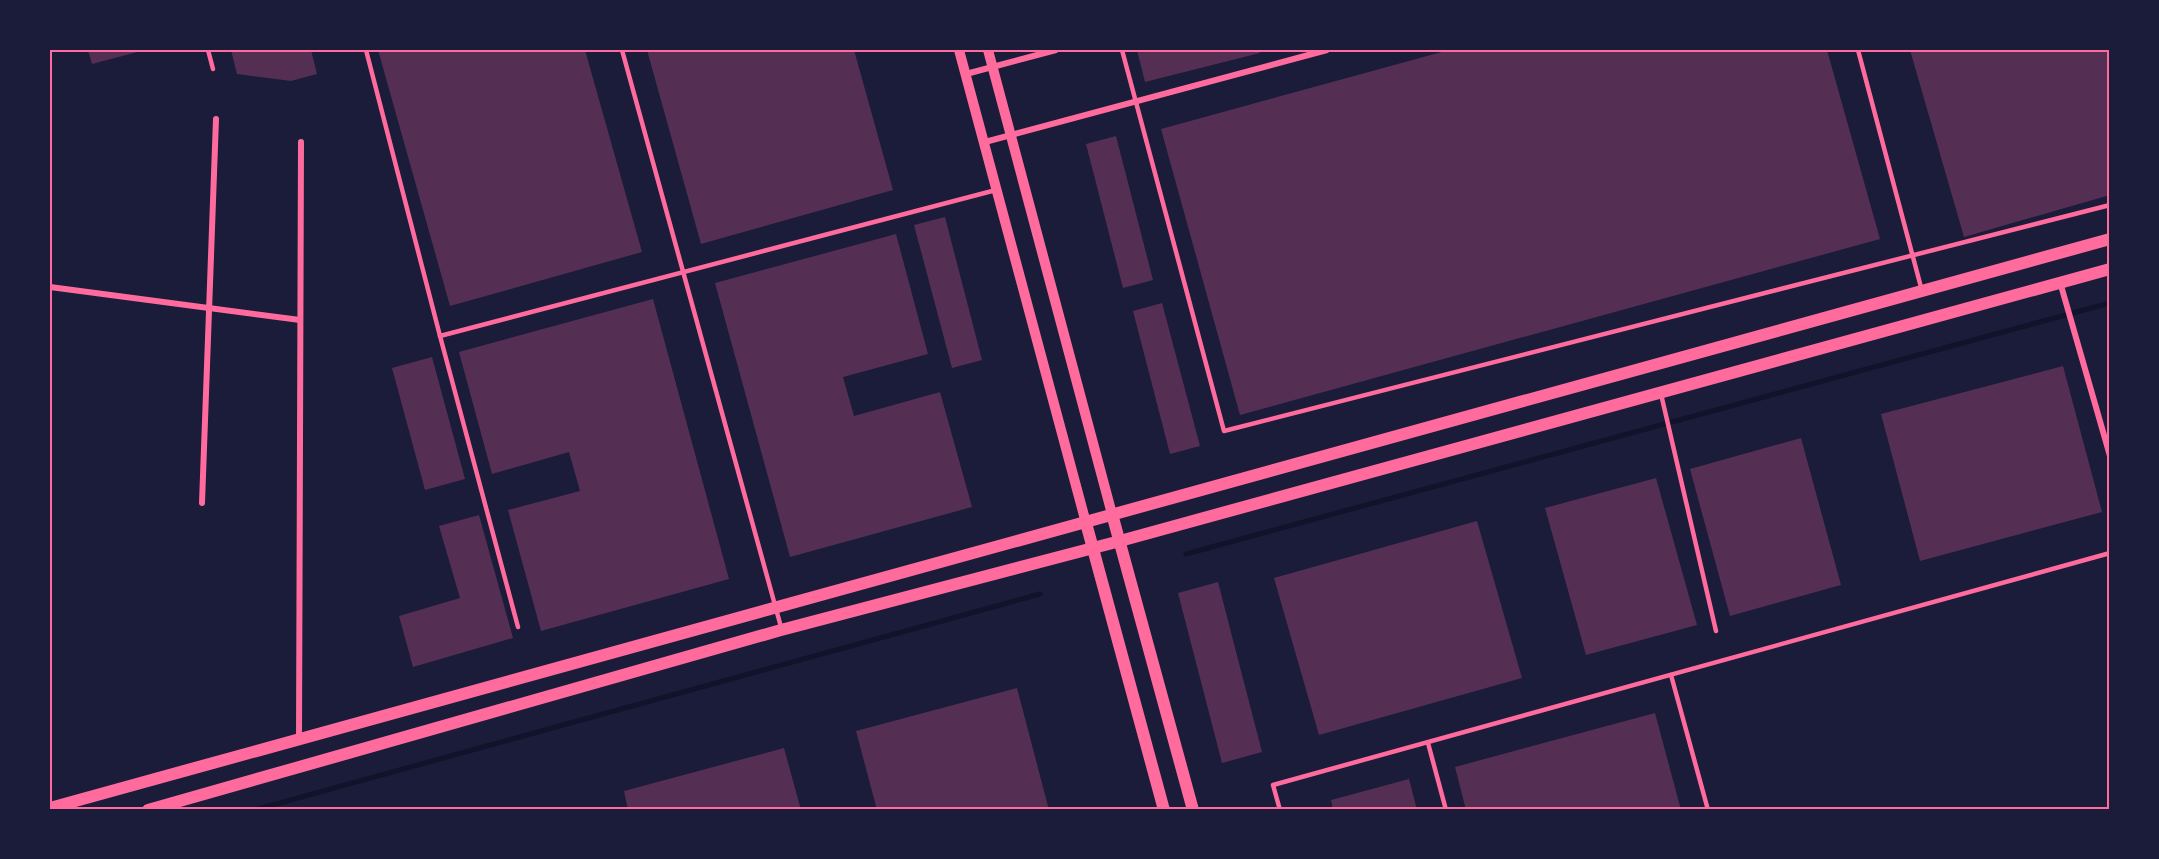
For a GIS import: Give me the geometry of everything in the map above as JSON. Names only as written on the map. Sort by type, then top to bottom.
[{"type":"main road","points":[[50,808],[2109,239]]},
{"type":"main road","points":[[148,810],[188,804],[781,630],[1119,541],[2109,269]]},
{"type":"main road","points":[[1112,514],[1193,810]]},
{"type":"main road","points":[[1086,523],[1164,810]]},
{"type":"street","points":[[959,50],[1086,523]]},
{"type":"street","points":[[988,50],[1112,514]]},
{"type":"street","points":[[966,74],[1056,50]]},
{"type":"street","points":[[985,142],[1327,50]]},
{"type":"street","points":[[202,502],[211,308],[216,119]]},
{"type":"street","points":[[299,739],[301,142]]},
{"type":"street","points":[[2060,282],[2109,456]]},
{"type":"street","points":[[50,287],[300,320]]},
{"type":"lane","points":[[208,50],[213,69]]},
{"type":"lane","points":[[366,50],[518,627]]},
{"type":"lane","points":[[622,50],[781,630]]},
{"type":"lane","points":[[1122,50],[1224,431],[2109,205]]},
{"type":"lane","points":[[1858,50],[1922,291]]},
{"type":"lane","points":[[440,336],[684,274],[998,189]]},
{"type":"lane","points":[[1660,392],[1668,417],[1716,631]]},
{"type":"lane","points":[[1280,810],[1273,785],[2109,553]]},
{"type":"lane","points":[[1671,675],[1708,810]]},
{"type":"lane","points":[[1428,742],[1446,810]]},
{"type":"building","points":[[88,50],[145,50],[92,64]]},
{"type":"building","points":[[231,50],[311,50],[317,74],[291,81],[237,74]]},
{"type":"building","points":[[378,50],[585,50],[642,252],[450,306]]},
{"type":"building","points":[[647,50],[854,50],[893,190],[701,244]]},
{"type":"building","points":[[1137,50],[1259,50],[1260,53],[1145,82]]},
{"type":"building","points":[[1449,50],[1827,50],[1880,239],[1240,415],[1161,129]]},
{"type":"building","points":[[1910,50],[2110,50],[2110,195],[1964,237]]},
{"type":"building","points":[[1116,136],[1153,280],[1123,288],[1086,144]]},
{"type":"building","points":[[945,217],[982,360],[952,368],[914,225]]},
{"type":"building","points":[[896,234],[928,354],[843,377],[854,416],[940,392],[972,507],[790,557],[715,283]]},
{"type":"building","points":[[653,299],[729,579],[541,631],[508,510],[580,491],[569,452],[492,474],[459,352]]},
{"type":"building","points":[[1162,303],[1200,446],[1170,454],[1133,311]]},
{"type":"building","points":[[432,357],[465,479],[425,490],[392,368]]},
{"type":"building","points":[[2063,366],[2102,512],[1920,561],[1881,414]]},
{"type":"building","points":[[1801,438],[1841,585],[1730,616],[1690,469]]},
{"type":"building","points":[[1656,478],[1697,625],[1586,655],[1545,508]]},
{"type":"building","points":[[479,515],[513,638],[413,667],[399,616],[460,598],[439,526]]},
{"type":"building","points":[[1477,521],[1522,678],[1319,735],[1274,578]]},
{"type":"building","points":[[1218,582],[1262,752],[1222,763],[1178,593]]},
{"type":"building","points":[[1017,688],[1049,810],[877,810],[856,731]]},
{"type":"building","points":[[1655,713],[1681,810],[1466,810],[1455,767]]},
{"type":"building","points":[[784,748],[801,810],[628,810],[624,791]]},
{"type":"building","points":[[1409,779],[1417,810],[1333,810],[1331,800]]},
{"type":"waterway","points":[[1186,554],[2110,303]]},
{"type":"waterway","points":[[254,810],[1040,594]]}]
